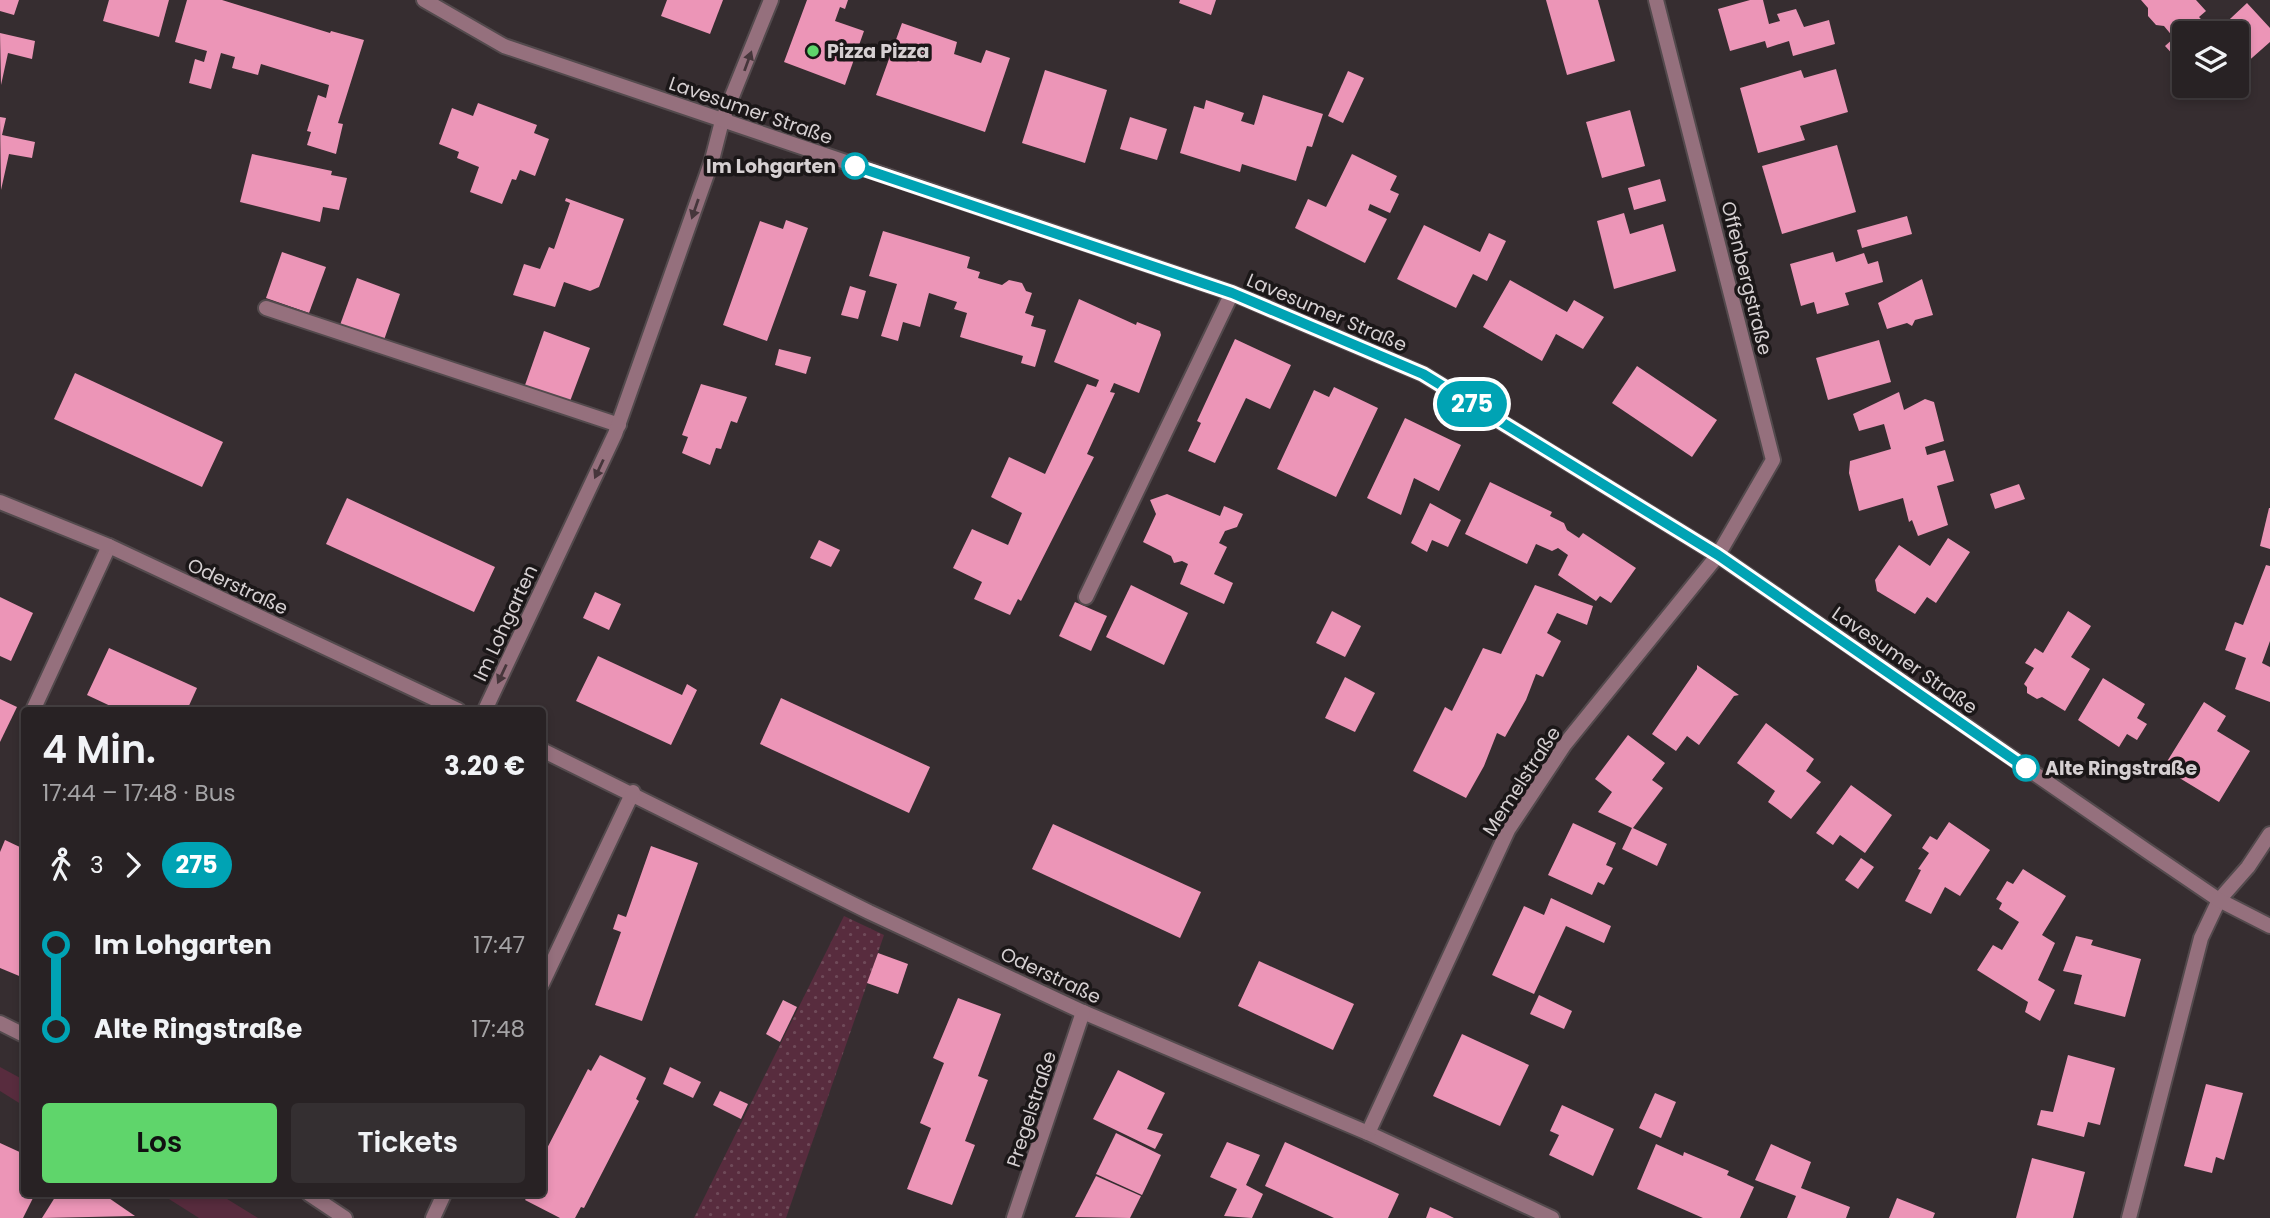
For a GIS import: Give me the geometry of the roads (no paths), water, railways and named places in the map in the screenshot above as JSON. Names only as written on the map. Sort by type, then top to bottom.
[{"type":"street","name":"Lavesumer Straße","points":[[424,0],[504,46],[1232,293],[1423,374],[1718,555],[2219,900],[2270,926]]},
{"type":"street","name":"Im Lohgarten","points":[[486,707],[619,425],[712,160],[722,121],[771,0]]},
{"type":"street","name":"Offenbergstraße","points":[[1656,0],[1773,460],[1718,555]]},
{"type":"street","points":[[1086,597],[1232,293]]},
{"type":"street","points":[[266,308],[619,425]]},
{"type":"street","name":"Oderstraße","points":[[0,502],[109,546],[452,707]]},
{"type":"street","points":[[34,707],[109,546]]},
{"type":"street","name":"Memelstraße","points":[[1368,1133],[1508,830],[1565,744],[1718,555]]},
{"type":"street","name":"Oderstraße","points":[[546,752],[633,792],[869,912],[1083,1012],[1368,1133],[1552,1218]]},
{"type":"street","points":[[546,976],[633,792]]},
{"type":"street","points":[[2129,1218],[2201,938],[2219,900],[2248,867],[2270,834]]},
{"type":"street","name":"Pregelstraße","points":[[1014,1218],[1083,1012]]},
{"type":"street","points":[[0,1023],[21,1034]]},
{"type":"street","points":[[314,1197],[345,1218]]},
{"type":"street","points":[[433,1218],[443,1197]]},
{"type":"place","name":"Pizza Pizza","points":[[813,51]]},
{"type":"place","name":"Im Lohgarten","points":[[855,166]]},
{"type":"place","name":"Alte Ringstraße","points":[[2026,768]]}]
